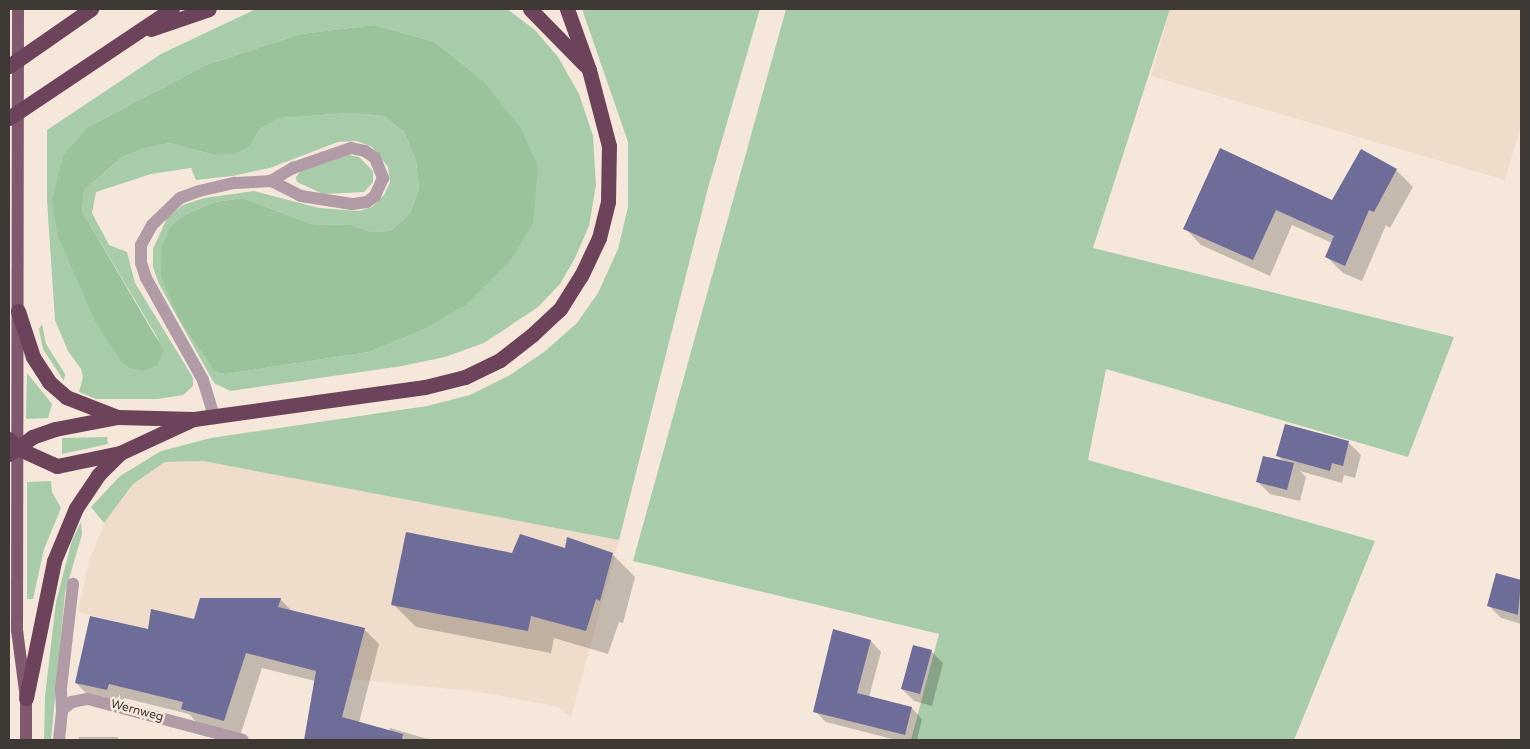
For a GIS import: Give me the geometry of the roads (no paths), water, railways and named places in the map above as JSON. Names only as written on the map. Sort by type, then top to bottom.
[{"type":"highway","points":[[9,66],[91,9]]},
{"type":"highway","points":[[9,118],[124,39],[172,9]]},
{"type":"highway","points":[[124,39],[208,9]]},
{"type":"highway","points":[[530,9],[589,70]]},
{"type":"highway","points":[[12,447],[32,437],[55,429],[118,417],[194,419],[425,387],[465,377],[500,360],[532,335],[560,309],[581,276],[599,238],[608,201],[610,146],[589,70],[567,9]]},
{"type":"highway","points":[[18,311],[33,357],[53,387],[85,406],[118,417]]},
{"type":"highway","points":[[12,447],[57,466],[120,452],[194,419]]},
{"type":"highway","points":[[26,698],[44,598],[65,529],[98,475],[120,452]]},
{"type":"main road","points":[[18,9],[18,311],[12,447],[17,630],[26,698],[26,740]]},
{"type":"street","points":[[214,416],[203,380],[146,278],[141,262],[142,245],[157,220],[180,198],[235,183],[271,181],[293,168],[351,148],[365,150],[375,158],[383,178],[375,196],[367,202],[352,204],[302,196],[271,181]]},
{"type":"street","points":[[58,740],[62,710],[61,688],[73,584]]},
{"type":"street","name":"Wernweg","points":[[62,710],[72,702],[88,699],[243,740]]}]
